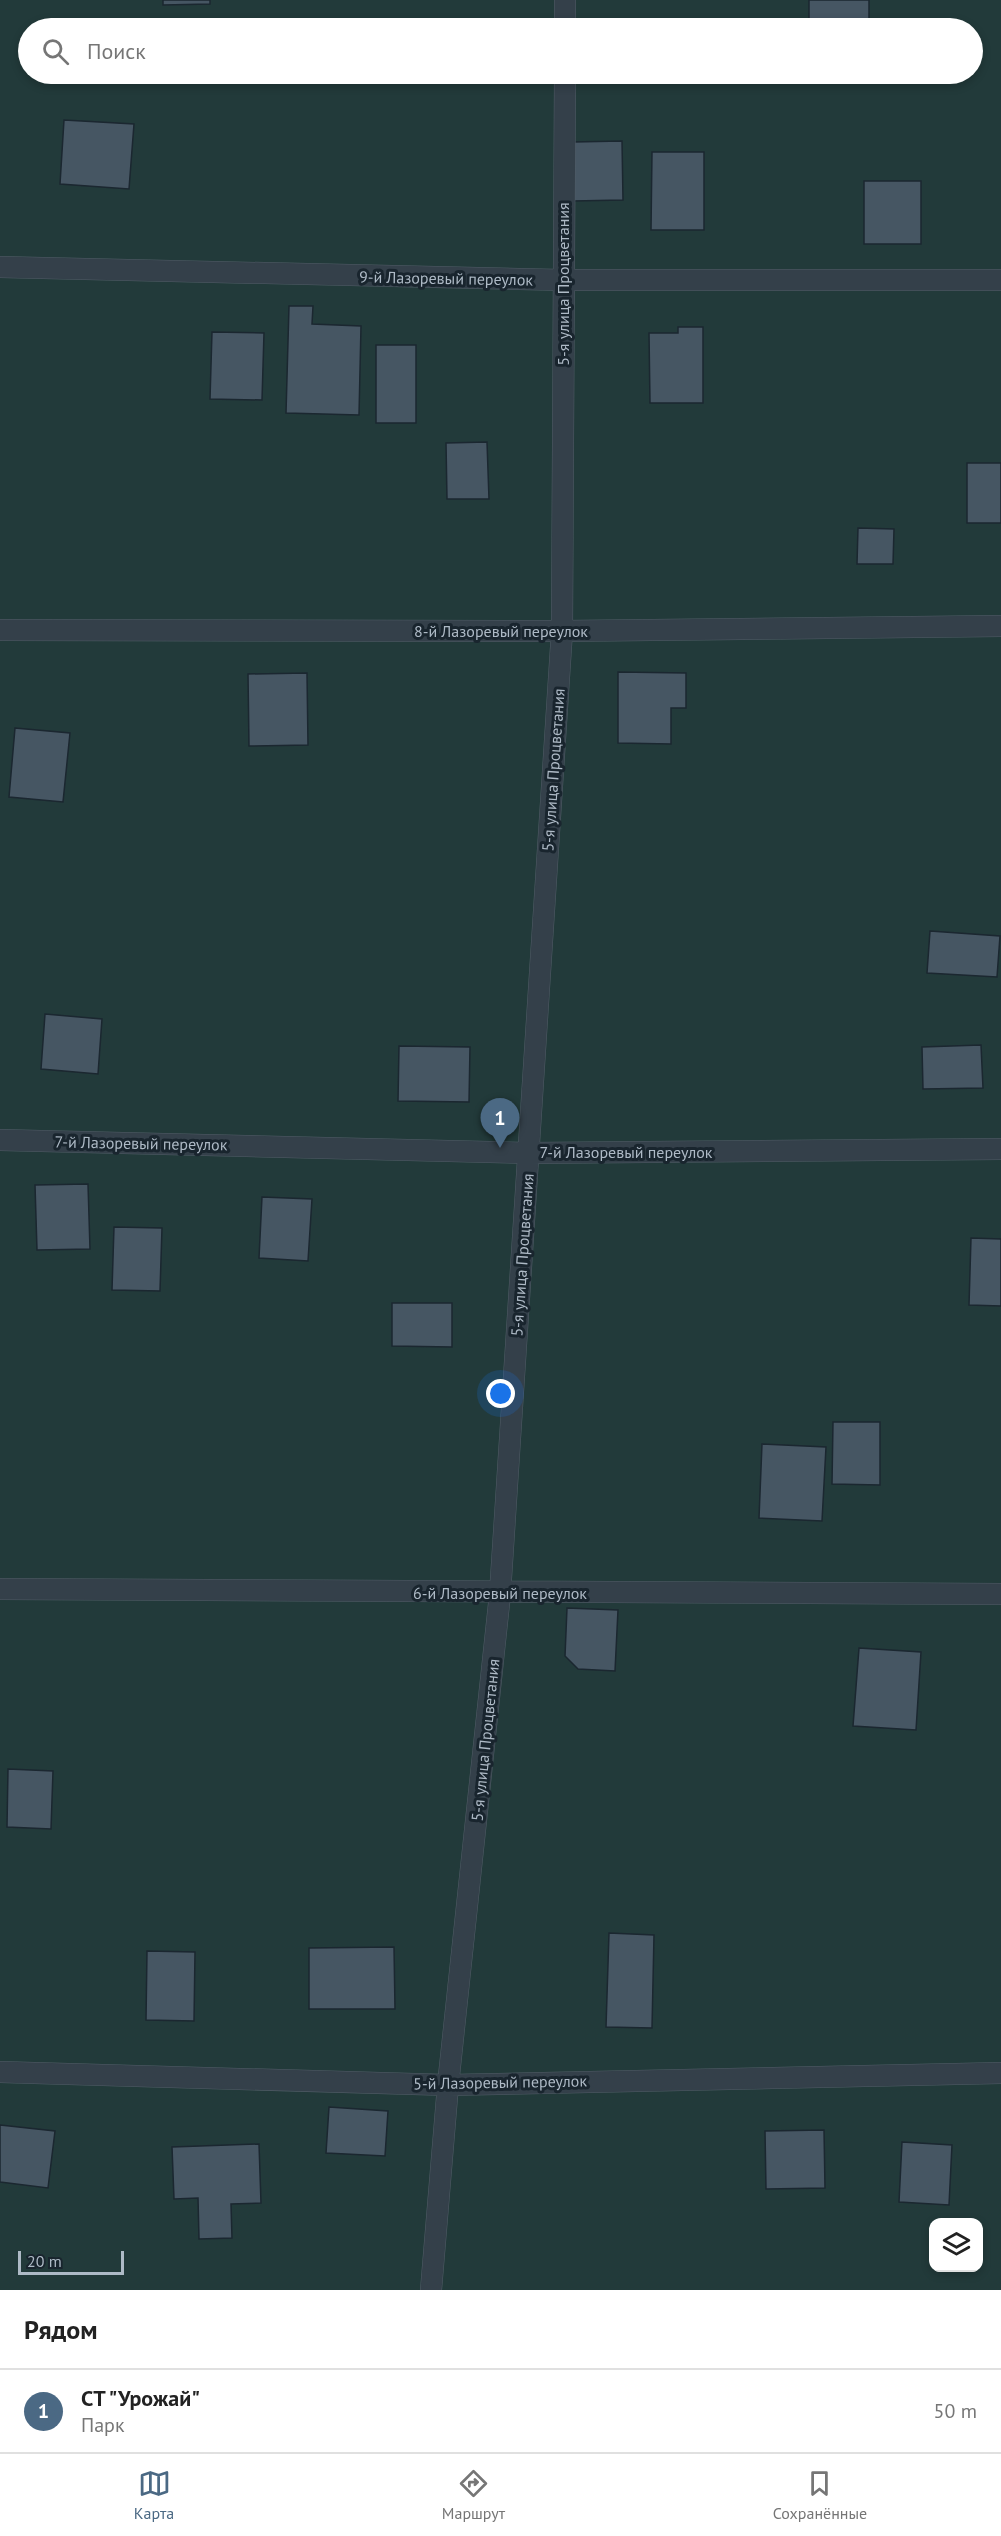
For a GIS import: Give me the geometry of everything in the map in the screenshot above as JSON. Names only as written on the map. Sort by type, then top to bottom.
[{"type":"lane","points":[[565,18],[566,0]]},
{"type":"lane","name":"5-я улица Процветания","points":[[431,2290],[448,2085],[500,1594],[562,631],[565,84]]},
{"type":"lane","name":"9-й Лазоревый переулок","points":[[0,267],[563,280],[1001,280]]},
{"type":"lane","name":"8-й Лазоревый переулок","points":[[0,630],[562,631],[1001,626]]},
{"type":"lane","name":"7-й Лазоревый переулок","points":[[0,1140],[528,1153],[1001,1149]]},
{"type":"lane","name":"6-й Лазоревый переулок","points":[[0,1589],[500,1594],[1001,1594]]},
{"type":"lane","name":"5-й Лазоревый переулок","points":[[0,2073],[448,2085],[1001,2073]]},
{"type":"green space","points":[[0,0],[1001,0],[1001,2290],[0,2290]]},
{"type":"building","points":[[163,0],[210,0],[210,4],[163,5]]},
{"type":"building","points":[[809,0],[869,0],[869,18],[809,18]]},
{"type":"building","points":[[64,120],[134,124],[129,189],[60,184]]},
{"type":"building","points":[[622,141],[623,200],[573,201],[573,142]]},
{"type":"building","points":[[652,152],[704,152],[704,230],[651,230]]},
{"type":"building","points":[[864,181],[921,181],[921,244],[864,244]]},
{"type":"building","points":[[289,306],[313,306],[312,324],[361,326],[359,415],[286,413]]},
{"type":"building","points":[[678,327],[703,327],[703,403],[650,403],[649,333],[678,333]]},
{"type":"building","points":[[212,332],[264,333],[262,400],[210,399]]},
{"type":"building","points":[[376,345],[416,345],[416,423],[376,423]]},
{"type":"building","points":[[487,442],[489,499],[447,499],[446,443]]},
{"type":"building","points":[[967,463],[1001,463],[1001,523],[967,523]]},
{"type":"building","points":[[858,528],[894,529],[893,564],[857,564]]},
{"type":"building","points":[[618,672],[686,673],[686,708],[671,708],[671,744],[618,743]]},
{"type":"building","points":[[307,673],[308,745],[249,746],[248,674]]},
{"type":"building","points":[[15,728],[70,733],[63,802],[9,797]]},
{"type":"building","points":[[930,931],[1000,936],[997,977],[927,973]]},
{"type":"building","points":[[45,1014],[102,1019],[98,1074],[41,1069]]},
{"type":"building","points":[[981,1045],[983,1088],[923,1089],[922,1047]]},
{"type":"building","points":[[399,1046],[470,1047],[469,1102],[398,1101]]},
{"type":"building","points":[[88,1184],[90,1249],[37,1250],[35,1185]]},
{"type":"building","points":[[262,1197],[312,1199],[308,1261],[259,1258]]},
{"type":"building","points":[[114,1227],[162,1228],[160,1291],[112,1290]]},
{"type":"building","points":[[971,1238],[1001,1239],[1001,1306],[969,1305]]},
{"type":"building","points":[[392,1303],[452,1303],[452,1347],[392,1346]]},
{"type":"building","points":[[833,1422],[880,1422],[880,1485],[832,1484]]},
{"type":"building","points":[[762,1444],[826,1447],[822,1521],[759,1518]]},
{"type":"building","points":[[567,1608],[618,1610],[615,1671],[578,1669],[565,1656]]},
{"type":"building","points":[[859,1648],[921,1652],[916,1730],[853,1726]]},
{"type":"building","points":[[8,1769],[53,1771],[51,1829],[7,1827]]},
{"type":"building","points":[[609,1933],[654,1935],[652,2028],[606,2027]]},
{"type":"building","points":[[394,1947],[395,2009],[309,2009],[309,1948]]},
{"type":"building","points":[[147,1951],[195,1952],[194,2021],[146,2020]]},
{"type":"building","points":[[329,2107],[388,2111],[385,2156],[326,2153]]},
{"type":"building","points":[[0,2125],[55,2131],[48,2188],[0,2182]]},
{"type":"building","points":[[824,2130],[825,2188],[766,2189],[765,2131]]},
{"type":"building","points":[[902,2142],[952,2145],[949,2205],[899,2202]]},
{"type":"building","points":[[259,2144],[261,2203],[231,2204],[232,2238],[199,2239],[198,2198],[174,2199],[172,2147]]},
{"type":"place","name":"СТ \"Урожай\"","points":[[500,1148]]}]
